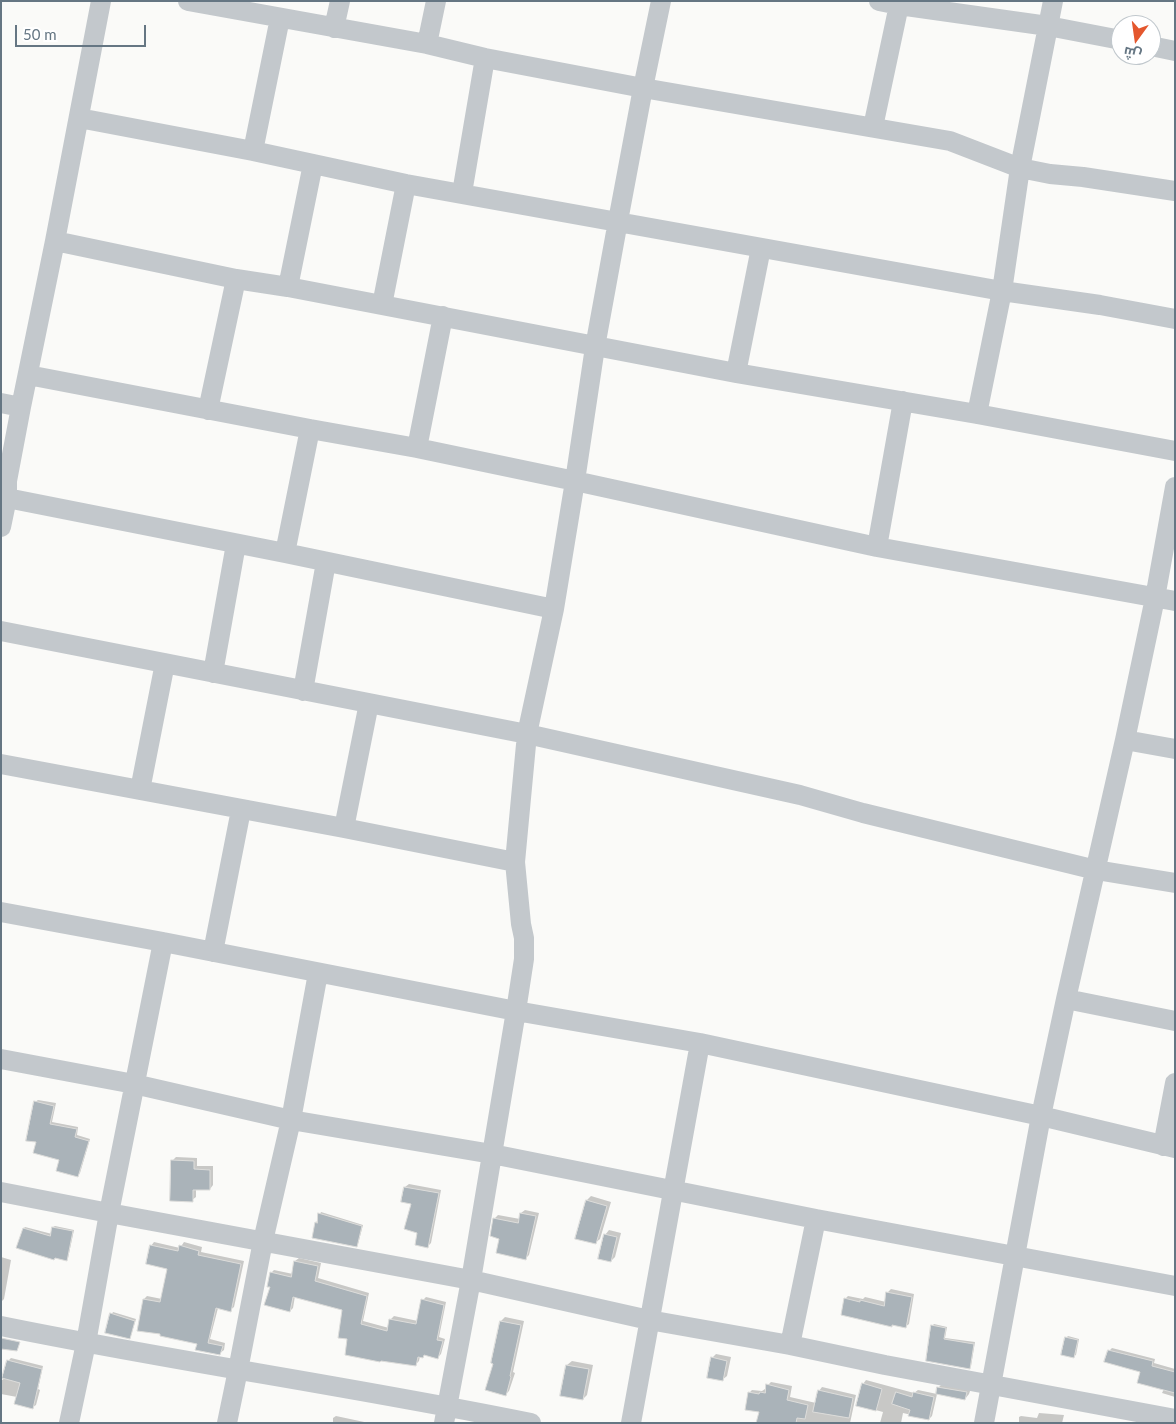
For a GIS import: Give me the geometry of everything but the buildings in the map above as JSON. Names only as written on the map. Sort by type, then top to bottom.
[{"type":"street","points":[[1,527],[7,498],[7,480],[21,406],[101,1]]},
{"type":"street","points":[[188,1],[427,44],[485,58],[642,88],[950,141],[1020,168],[1050,174],[1175,191]]},
{"type":"street","points":[[334,28],[340,1]]},
{"type":"street","points":[[427,44],[436,1]]},
{"type":"street","points":[[446,1414],[471,1280],[524,959],[524,938],[515,862],[528,734],[554,609],[595,346],[642,88],[662,1]]},
{"type":"street","points":[[879,1],[1048,26],[1111,38]]},
{"type":"street","points":[[977,414],[1002,291],[1020,168],[1053,1]]},
{"type":"street","points":[[873,127],[899,5]]},
{"type":"street","points":[[254,151],[280,18]]},
{"type":"street","points":[[1161,48],[1175,51]]},
{"type":"street","points":[[462,194],[485,58]]},
{"type":"street","points":[[79,118],[254,151],[406,184],[1002,291],[1100,305],[1175,319]]},
{"type":"street","points":[[288,287],[313,164]]},
{"type":"street","points":[[382,305],[406,184]]},
{"type":"street","points":[[55,240],[236,280],[288,287],[736,373],[977,414],[1175,451]]},
{"type":"street","points":[[736,373],[762,248]]},
{"type":"street","points":[[208,410],[236,280]]},
{"type":"street","points":[[417,448],[443,316]]},
{"type":"street","points":[[28,375],[417,448],[877,547],[1165,600]]},
{"type":"street","points":[[877,547],[903,401]]},
{"type":"street","points":[[1,403],[21,406]]},
{"type":"street","points":[[285,553],[310,429]]},
{"type":"street","points":[[984,1423],[1066,999],[1125,740],[1165,600],[1175,487]]},
{"type":"street","points":[[7,498],[554,609]]},
{"type":"street","points":[[212,673],[236,544]]},
{"type":"street","points":[[303,691],[326,562]]},
{"type":"street","points":[[1,631],[528,734],[800,795],[863,813],[1096,870],[1175,884]]},
{"type":"street","points":[[140,790],[165,663]]},
{"type":"street","points":[[344,828],[369,703]]},
{"type":"street","points":[[1125,740],[1175,749]]},
{"type":"street","points":[[1,764],[515,862]]},
{"type":"street","points":[[213,952],[241,810]]},
{"type":"street","points":[[1,912],[516,1011],[700,1043],[1042,1116],[1169,1147],[1175,1083]]},
{"type":"street","points":[[69,1423],[86,1344],[109,1213],[162,942]]},
{"type":"street","points":[[227,1423],[263,1241],[291,1120],[318,973]]},
{"type":"street","points":[[1066,999],[1175,1021]]},
{"type":"street","points":[[631,1423],[700,1043]]},
{"type":"street","points":[[1,1059],[134,1084],[291,1120],[492,1154],[816,1219],[1175,1286]]},
{"type":"street","points":[[1,1192],[471,1280],[649,1320],[790,1344],[885,1365],[1175,1419]]},
{"type":"street","points":[[790,1344],[816,1219]]},
{"type":"street","points":[[1,1326],[86,1344],[238,1370],[446,1414],[531,1423]]}]
